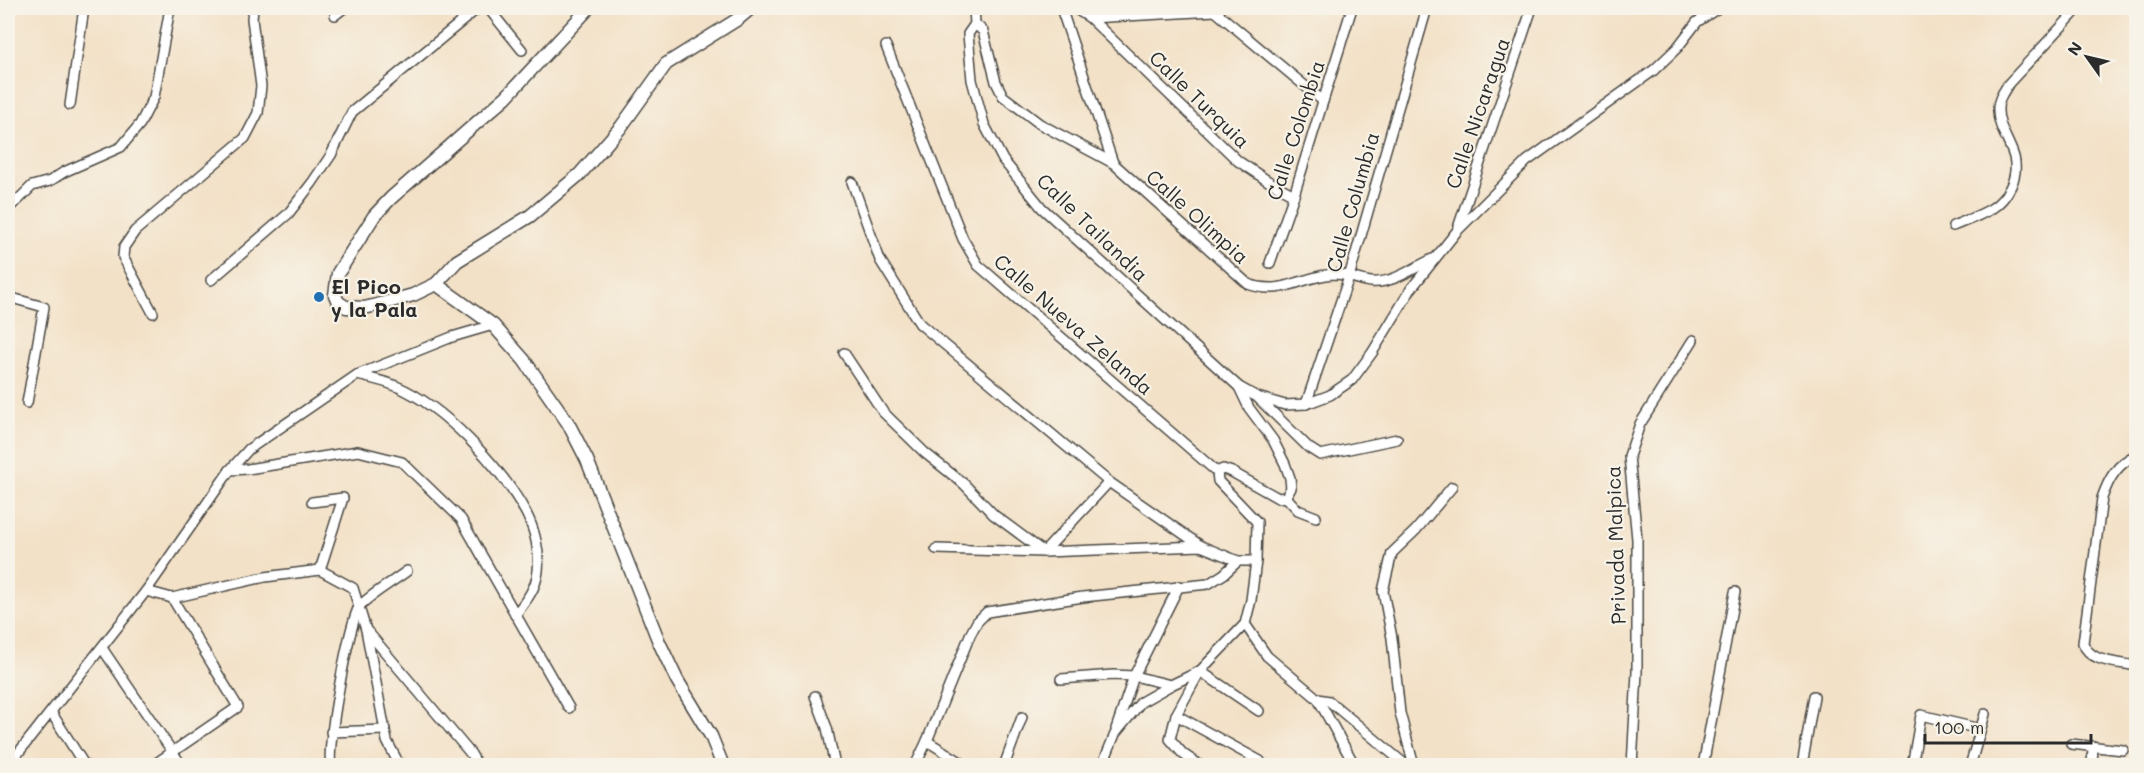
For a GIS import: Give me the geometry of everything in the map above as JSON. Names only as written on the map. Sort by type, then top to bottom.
[{"type":"street","points":[[70,105],[84,8]]},
{"type":"street","points":[[8,208],[32,186],[50,181],[64,172],[121,147],[140,124],[154,97],[170,8]]},
{"type":"street","points":[[153,313],[123,257],[124,247],[135,231],[245,138],[258,113],[261,86],[252,19],[253,8]]},
{"type":"street","points":[[335,15],[344,8]]},
{"type":"street","points":[[211,280],[288,214],[331,154],[352,112],[478,8]]},
{"type":"street","points":[[488,8],[522,50]]},
{"type":"street","points":[[589,8],[506,98],[391,198],[374,216],[338,273],[335,295],[338,302],[346,307],[364,308],[413,296],[436,284],[457,261],[530,216],[580,174],[621,127],[666,64],[738,19],[751,8]]},
{"type":"street","name":"Calle Tailandia","points":[[974,8],[975,24],[968,34],[972,80],[984,124],[1003,160],[1042,208],[1239,387],[1257,397]]},
{"type":"street","points":[[1061,8],[1113,164]]},
{"type":"street","name":"Calle Turquia","points":[[1074,8],[1090,18],[1238,161],[1294,195]]},
{"type":"street","name":"Calle Colombia","points":[[1270,263],[1294,195],[1352,8]]},
{"type":"street","name":"Calle Columbia","points":[[1306,404],[1349,277],[1427,8]]},
{"type":"street","name":"Calle Nicaragua","points":[[1457,231],[1532,8]]},
{"type":"street","points":[[1257,397],[1285,405],[1306,404],[1330,395],[1352,380],[1372,353],[1411,290],[1457,231],[1527,161],[1654,70],[1677,48],[1697,22],[1718,8]]},
{"type":"street","points":[[1953,226],[1992,208],[2008,193],[2014,177],[2014,158],[1999,121],[1998,107],[2001,96],[2009,83],[2079,8]]},
{"type":"street","points":[[1090,18],[1218,9],[1323,101]]},
{"type":"street","name":"Calle Olimpia","points":[[975,24],[983,31],[996,82],[1003,96],[1040,124],[1113,164],[1248,284],[1262,289],[1288,287],[1335,274],[1349,277]]},
{"type":"street","name":"Calle Nueva Zelanda","points":[[886,46],[963,239],[978,264],[1217,472]]},
{"type":"street","points":[[852,182],[880,260],[920,324],[1109,482],[1201,546],[1238,561],[1256,561]]},
{"type":"street","points":[[1349,277],[1373,282],[1399,276],[1437,256]]},
{"type":"street","points":[[436,284],[493,325],[524,360],[568,423],[587,460],[659,642],[677,680],[711,736],[723,765]]},
{"type":"street","points":[[8,297],[44,307],[27,403]]},
{"type":"street","points":[[8,765],[146,591],[231,470],[249,449],[357,375],[452,337],[493,325]]},
{"type":"street","name":"Privada Malpica","points":[[1632,765],[1637,672],[1637,539],[1629,456],[1640,424],[1693,340]]},
{"type":"street","points":[[844,353],[883,412],[925,453],[964,484],[994,515],[1044,552]]},
{"type":"street","points":[[357,375],[397,386],[428,404],[460,430],[512,490],[527,515],[538,546],[538,572],[533,591],[516,615]]},
{"type":"street","points":[[1239,387],[1249,408],[1273,440],[1285,464],[1291,488],[1286,497]]},
{"type":"street","points":[[1257,397],[1320,455],[1397,439]]},
{"type":"street","points":[[231,470],[248,470],[358,451],[402,462],[462,519],[569,708]]},
{"type":"street","points":[[2136,455],[2120,466],[2108,479],[2102,498],[2083,643],[2086,651],[2094,658],[2136,666]]},
{"type":"street","points":[[1201,765],[1182,754],[1170,739],[1176,715],[1200,671],[1245,624],[1256,561],[1257,522],[1218,481],[1217,472],[1223,469],[1232,472],[1278,498],[1286,497]]},
{"type":"street","points":[[1044,552],[1109,482]]},
{"type":"street","points":[[1414,765],[1400,713],[1392,638],[1383,591],[1392,553],[1416,530],[1452,488]]},
{"type":"street","points":[[1286,497],[1298,510],[1316,517]]},
{"type":"street","points":[[312,502],[344,498],[320,570]]},
{"type":"street","points":[[936,549],[1044,552],[1201,546]]},
{"type":"street","points":[[915,765],[970,635],[977,622],[987,612],[1083,597],[1208,584],[1238,561]]},
{"type":"street","points":[[146,591],[172,598],[265,577],[320,570],[353,588],[366,630],[387,741],[400,765]]},
{"type":"street","points":[[331,765],[329,759],[331,732],[352,630],[360,606],[407,571]]},
{"type":"street","points":[[1102,765],[1134,676],[1179,586]]},
{"type":"street","points":[[1703,765],[1735,592]]},
{"type":"street","points":[[152,765],[238,707],[172,598]]},
{"type":"street","points":[[1245,624],[1267,656],[1318,699],[1355,765]]},
{"type":"street","points":[[366,630],[478,765]]},
{"type":"street","points":[[102,648],[182,765]]},
{"type":"street","points":[[1115,734],[1141,702],[1200,671]]},
{"type":"street","points":[[1200,671],[1259,711]]},
{"type":"street","points":[[1061,679],[1113,675],[1134,676],[1171,685]]},
{"type":"street","points":[[815,696],[828,728],[835,765]]},
{"type":"street","points":[[1802,765],[1814,696]]},
{"type":"street","points":[[1318,699],[1329,701],[1407,765]]},
{"type":"street","points":[[51,712],[85,765]]},
{"type":"street","points":[[1912,765],[1921,714],[1980,729]]},
{"type":"street","points":[[1970,765],[1985,714]]},
{"type":"street","points":[[1176,715],[1260,761]]},
{"type":"street","points":[[1004,765],[1022,717]]},
{"type":"street","points":[[331,732],[385,730]]},
{"type":"street","points":[[927,741],[967,765]]},
{"type":"street","points":[[2070,744],[2123,750]]},
{"type":"street","points":[[2092,765],[2093,746]]},
{"type":"place","name":"El Pico y la Pala","points":[[319,297]]}]
